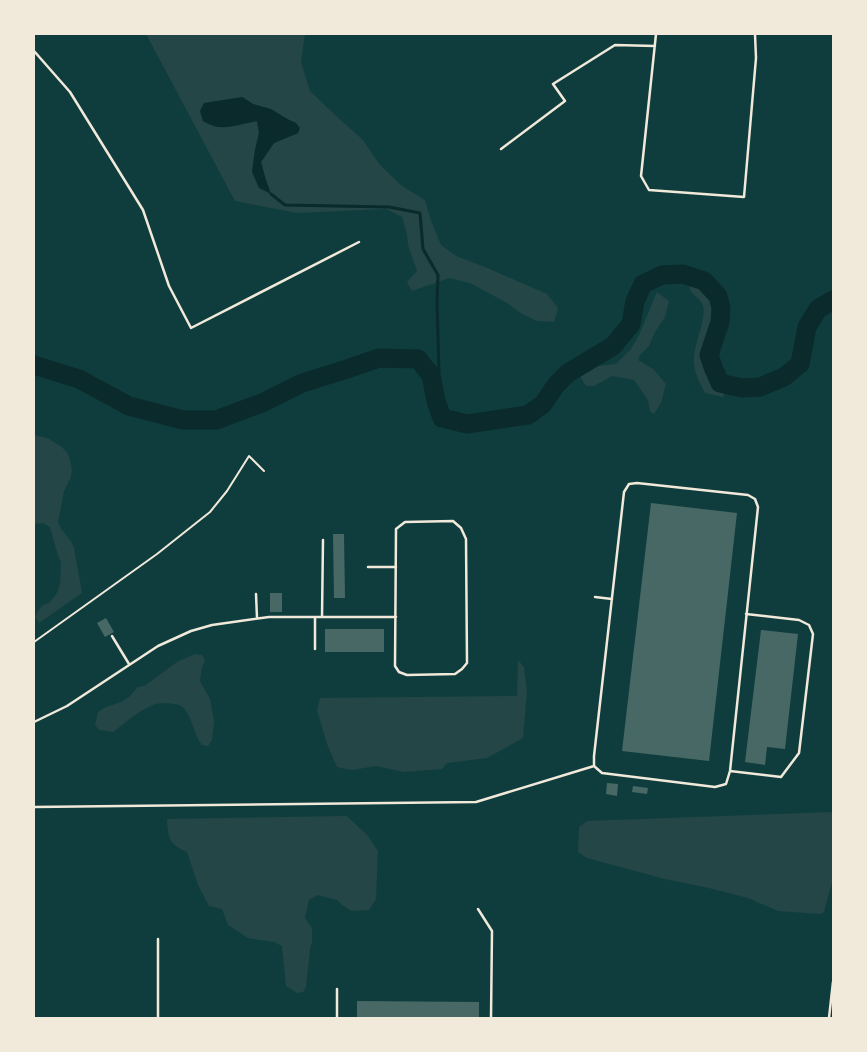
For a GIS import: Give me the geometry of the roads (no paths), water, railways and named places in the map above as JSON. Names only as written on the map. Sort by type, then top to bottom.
[{"type":"lane","points":[[656,34],[641,176],[649,190],[744,197],[756,58],[755,34]]},
{"type":"lane","points":[[501,149],[565,101],[553,84],[616,44],[655,46]]},
{"type":"lane","points":[[34,51],[70,92],[143,210],[169,286],[191,328],[359,242]]},
{"type":"lane","points":[[637,483],[748,495],[755,499],[758,508],[746,614],[730,771],[726,784],[715,788],[602,773],[594,766],[624,492],[629,484],[637,483]]},
{"type":"lane","points":[[453,521],[461,528],[466,539],[466,663],[462,669],[455,674],[407,675],[399,672],[395,666],[396,567],[396,529],[405,522],[453,521]]},
{"type":"lane","points":[[322,540],[322,617]]},
{"type":"lane","points":[[368,567],[396,567]]},
{"type":"lane","points":[[256,594],[257,618]]},
{"type":"lane","points":[[595,597],[612,599]]},
{"type":"lane","points":[[730,771],[781,777],[799,753],[813,634],[809,625],[799,620],[746,614]]},
{"type":"lane","points":[[34,722],[67,706],[158,646],[191,631],[212,625],[269,616],[396,617]]},
{"type":"lane","points":[[315,617],[315,649]]},
{"type":"lane","points":[[112,636],[129,664]]},
{"type":"lane","points":[[34,807],[476,802],[594,766]]},
{"type":"lane","points":[[478,909],[492,931],[491,1018]]},
{"type":"lane","points":[[158,939],[158,1018]]},
{"type":"lane","points":[[829,1018],[833,982]]},
{"type":"lane","points":[[337,989],[337,1018]]},
{"type":"waterway","points":[[271,194],[285,205],[389,207],[420,213],[423,249],[438,275],[437,302],[439,372],[433,382]]},
{"type":"waterway","points":[[34,365],[79,379],[129,406],[183,420],[216,420],[262,403],[302,383],[379,358],[418,359],[431,375],[436,401],[442,418],[467,424],[528,415],[543,404],[556,385],[568,373],[613,346],[631,324],[635,301],[643,284],[662,275],[683,274],[704,281],[718,296],[721,308],[720,322],[709,355],[720,383],[742,388],[760,387],[784,377],[800,364],[807,327],[818,309],[833,300]]}]
